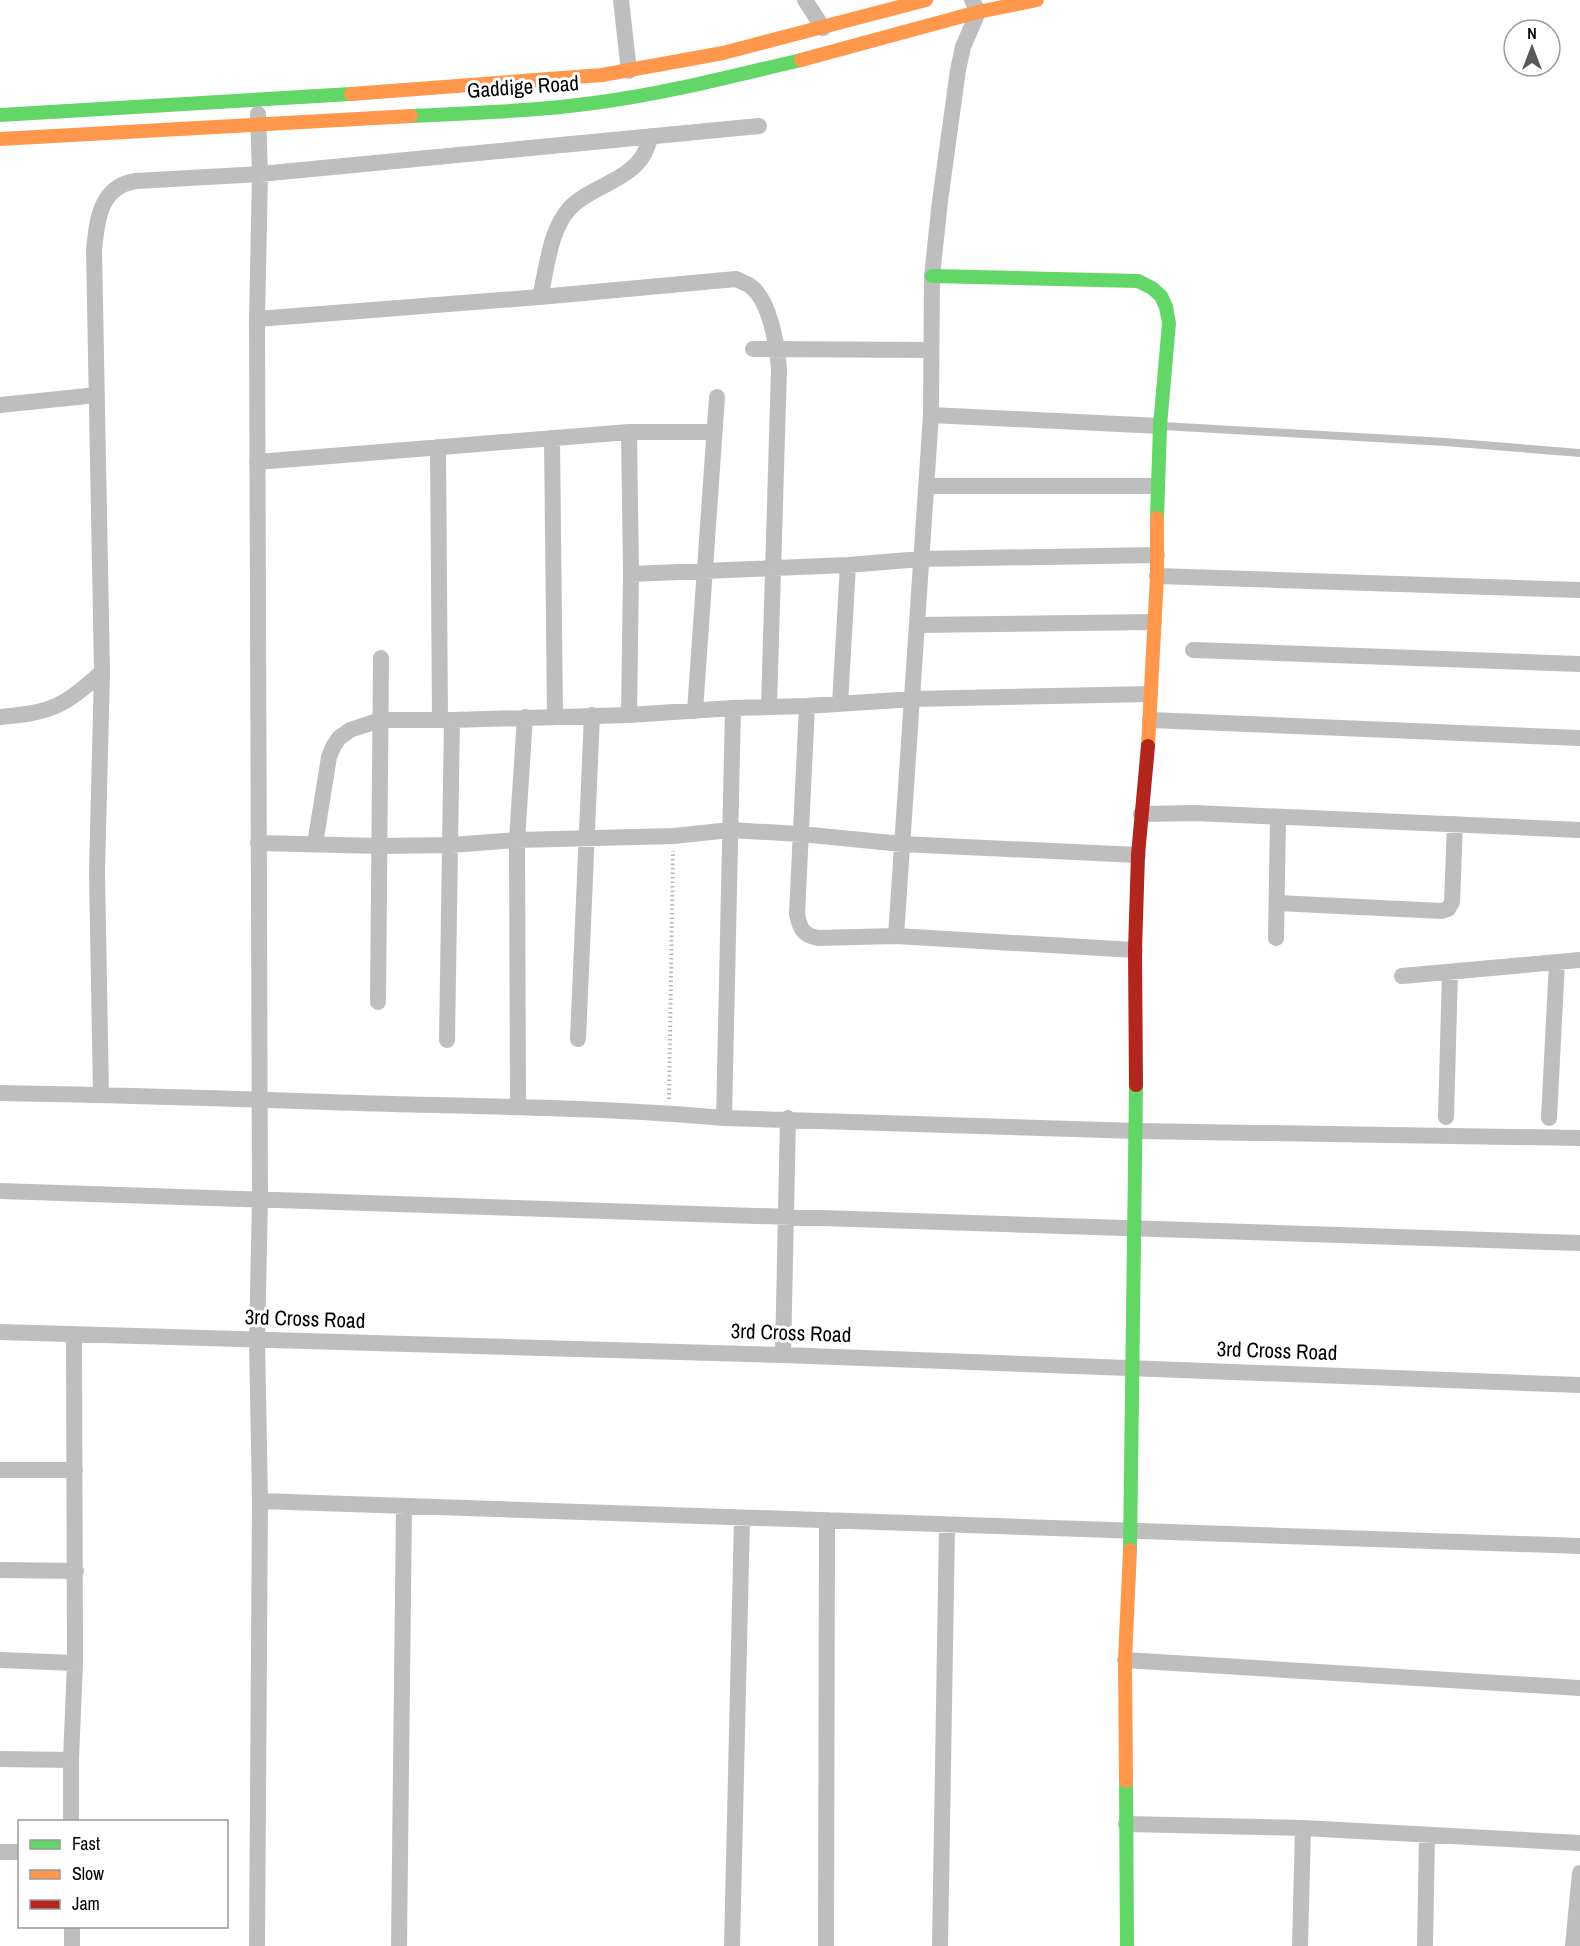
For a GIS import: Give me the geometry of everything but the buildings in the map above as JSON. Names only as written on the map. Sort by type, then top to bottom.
[{"type":"main road","name":"Gaddige Road","points":[[0,115],[258,101],[602,75],[723,53],[926,0]]},
{"type":"main road","name":"Gaddige Road","points":[[0,139],[521,110],[595,103],[690,86],[835,52],[975,6],[1037,0]]},
{"type":"main road","points":[[932,276],[1138,281],[1152,287],[1162,296],[1167,308],[1169,323],[1160,426],[1157,576],[1150,720],[1138,855],[1135,950],[1136,1228],[1131,1532],[1125,1660],[1127,1946]]},
{"type":"street","points":[[621,0],[629,71]]},
{"type":"street","points":[[805,0],[823,28]]},
{"type":"street","points":[[896,936],[931,415],[932,276],[939,201],[958,70],[975,6]]},
{"type":"street","points":[[257,1946],[260,1501],[257,1340],[260,1199],[257,319],[260,174],[258,101]]},
{"type":"street","points":[[101,1095],[97,872],[102,672],[94,250],[98,218],[116,186],[126,183],[260,174],[759,126]]},
{"type":"street","points":[[540,297],[556,229],[570,209],[585,196],[624,174],[638,162],[645,153],[651,136]]},
{"type":"street","points":[[257,319],[736,279],[750,286],[761,299],[771,323],[779,369],[769,706]]},
{"type":"street","points":[[753,349],[930,350]]},
{"type":"street","points":[[0,405],[97,395]]},
{"type":"street","points":[[695,711],[717,397]]},
{"type":"street","points":[[931,415],[1160,426]]},
{"type":"street","points":[[257,462],[629,432],[714,432]]},
{"type":"street","points":[[629,432],[631,574],[629,715]]},
{"type":"street","points":[[552,438],[555,716]]},
{"type":"street","points":[[438,447],[451,845],[447,1040]]},
{"type":"street","points":[[926,486],[1157,486]]},
{"type":"street","points":[[631,574],[848,565],[921,559],[1157,555]]},
{"type":"street","points":[[840,704],[848,565]]},
{"type":"street","points":[[1157,576],[1580,590]]},
{"type":"street","points":[[918,625],[1154,622]]},
{"type":"street","points":[[1193,650],[1580,664]]},
{"type":"street","points":[[378,1002],[381,658]]},
{"type":"street","points":[[0,717],[50,710],[72,698],[102,672]]},
{"type":"street","points":[[315,844],[333,747],[339,738],[350,730],[380,720],[629,715],[913,699],[1150,694]]},
{"type":"street","points":[[807,706],[798,914],[802,931],[808,936],[818,938],[896,936],[1135,950]]},
{"type":"street","points":[[724,1118],[733,708]]},
{"type":"street","points":[[578,1039],[592,715]]},
{"type":"street","points":[[518,1107],[518,840],[525,717]]},
{"type":"street","points":[[1150,720],[1580,738]]},
{"type":"street","points":[[1142,814],[1195,813],[1580,830]]},
{"type":"street","points":[[1276,938],[1278,817]]},
{"type":"street","points":[[1277,903],[1442,911],[1448,909],[1452,902],[1455,825]]},
{"type":"street","points":[[258,843],[451,845],[518,840],[674,836],[730,830],[902,844],[1138,855]]},
{"type":"street","points":[[1402,976],[1580,960]]},
{"type":"street","points":[[1549,1118],[1557,962]]},
{"type":"street","points":[[1446,1117],[1450,972]]},
{"type":"street","points":[[0,1094],[518,1107],[669,1113],[724,1118],[788,1118],[1137,1131],[1580,1138]]},
{"type":"street","points":[[783,1355],[788,1118]]},
{"type":"street","points":[[0,1191],[1580,1243]]},
{"type":"street","name":"3rd Cross Road","points":[[0,1332],[783,1355],[1580,1385]]},
{"type":"street","points":[[71,1820],[76,1571],[74,1334]]},
{"type":"street","points":[[0,1470],[75,1470]]},
{"type":"street","points":[[260,1501],[1580,1546]]},
{"type":"street","points":[[399,1946],[404,1506]]},
{"type":"street","points":[[732,1946],[742,1518]]},
{"type":"street","points":[[826,1946],[827,1520]]},
{"type":"street","points":[[940,1946],[947,1526]]},
{"type":"street","points":[[0,1570],[76,1571]]},
{"type":"street","points":[[0,1660],[75,1663]]},
{"type":"street","points":[[1125,1660],[1580,1688]]},
{"type":"street","points":[[0,1759],[71,1760]]},
{"type":"street","points":[[1126,1824],[1303,1828],[1580,1843]]},
{"type":"street","points":[[1300,1946],[1303,1828]]},
{"type":"street","points":[[1425,1946],[1427,1835]]},
{"type":"street","points":[[0,1852],[18,1852]]},
{"type":"street","points":[[1573,1946],[1580,1873]]},
{"type":"street","points":[[72,1928],[72,1946]]},
{"type":"lane","points":[[1160,426],[1445,442],[1580,453]]},
{"type":"path","points":[[669,1113],[674,836]]},
{"type":"traffic: fast","points":[[411,116],[526,110],[594,103],[672,90],[801,60]]},
{"type":"traffic: fast","points":[[0,115],[351,94]]},
{"type":"traffic: fast","points":[[932,276],[1138,281],[1161,296],[1169,323],[1160,426],[1157,518]]},
{"type":"traffic: fast","points":[[1130,1550],[1136,1085]]},
{"type":"traffic: fast","points":[[1126,1781],[1127,1946]]},
{"type":"traffic: slow","points":[[351,94],[602,75],[723,53],[926,0]]},
{"type":"traffic: slow","points":[[801,60],[978,12],[1037,0]]},
{"type":"traffic: slow","points":[[0,139],[411,116]]},
{"type":"traffic: slow","points":[[1148,746],[1157,576],[1157,518]]},
{"type":"traffic: slow","points":[[1126,1781],[1125,1660],[1130,1550]]},
{"type":"traffic: jam","points":[[1136,1085],[1135,950],[1138,855],[1148,746]]}]
